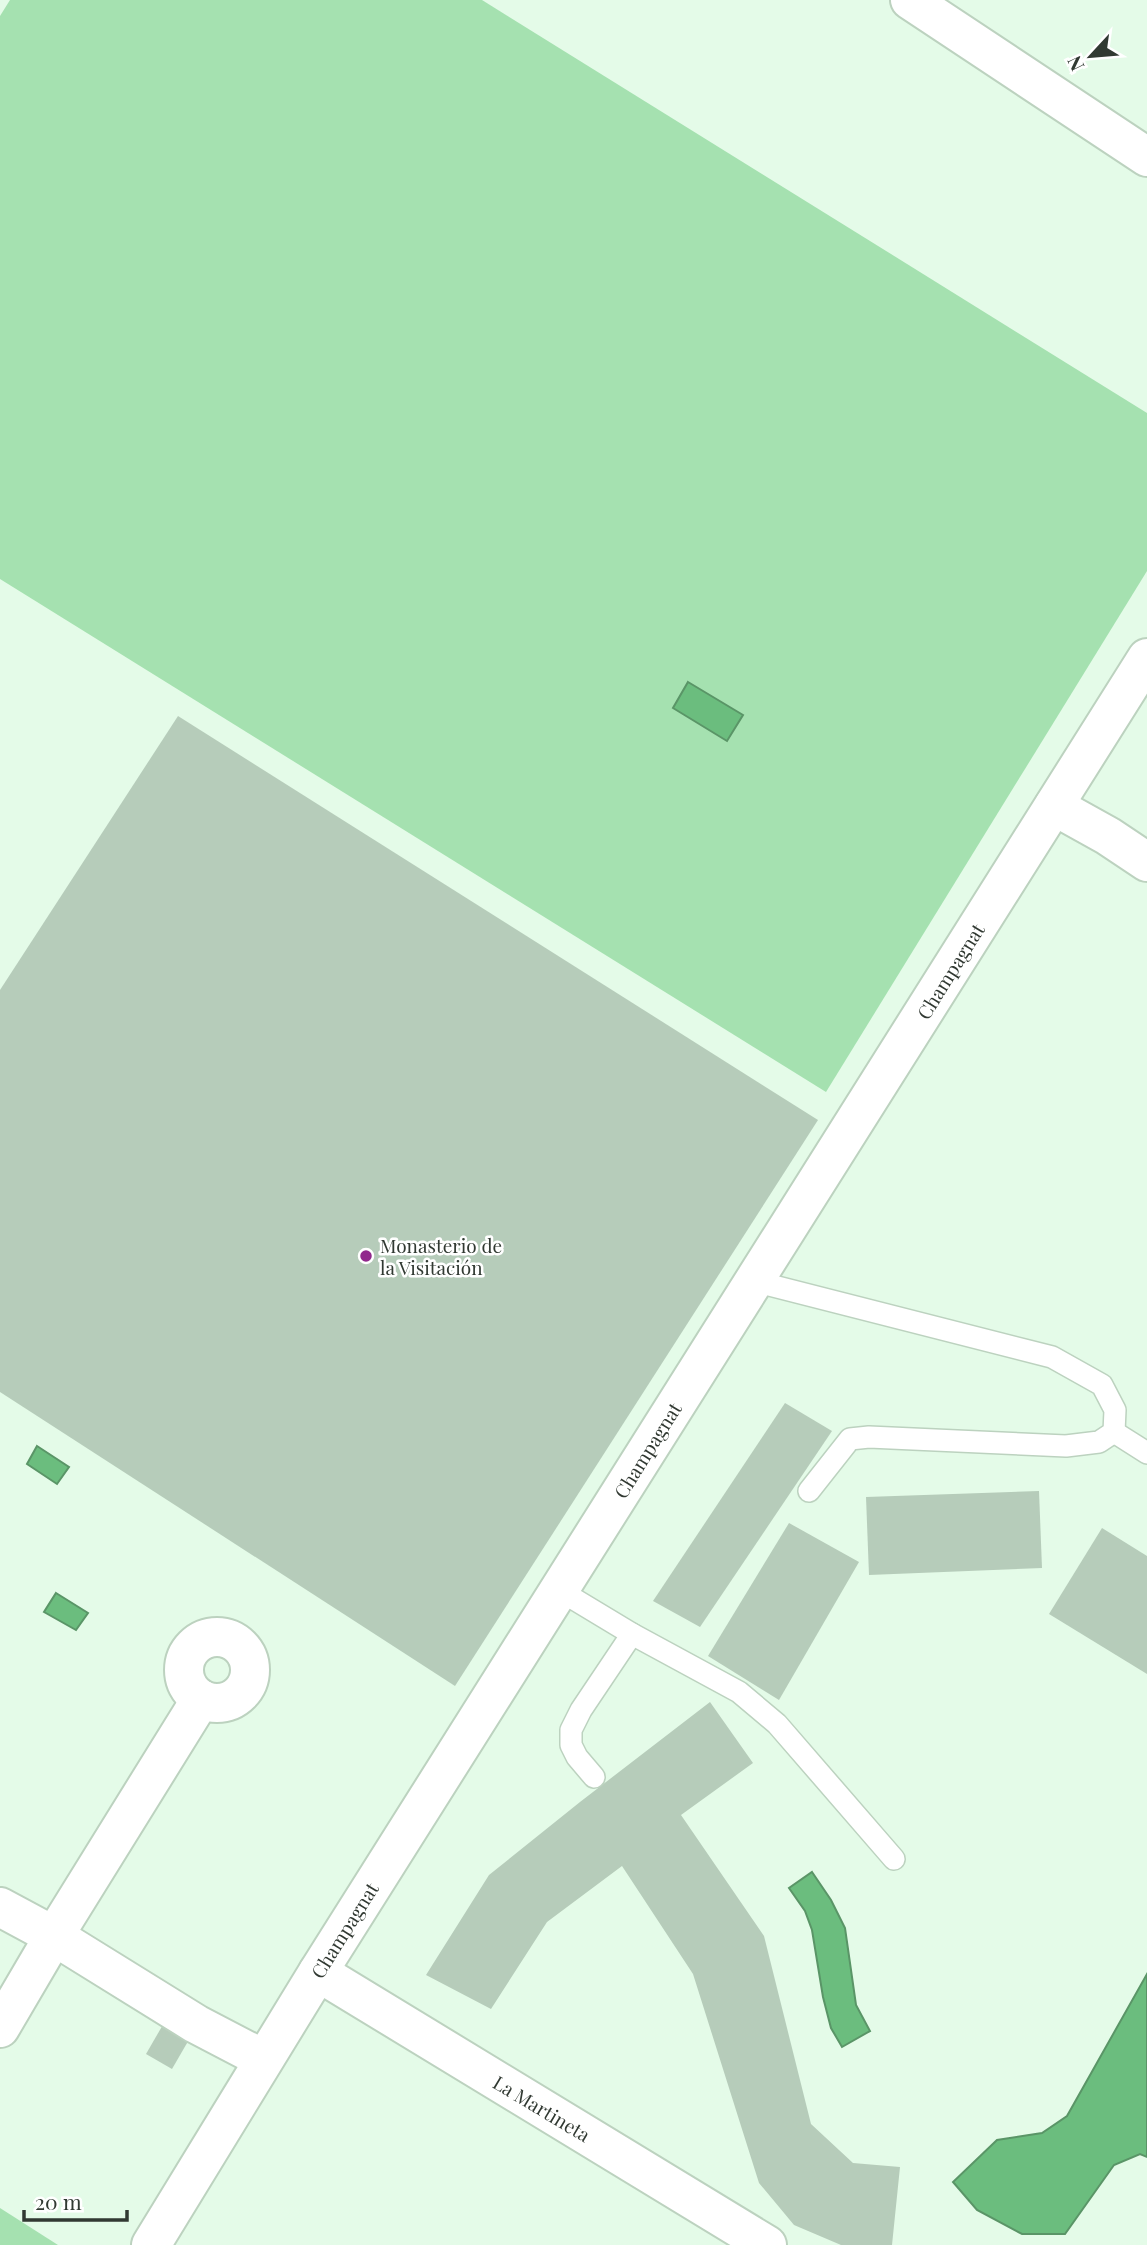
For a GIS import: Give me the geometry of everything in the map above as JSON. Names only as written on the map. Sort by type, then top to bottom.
[{"type":"street","points":[[910,0],[1147,157]]},
{"type":"street","name":"Champagnat","points":[[150,2245],[263,2059],[1147,658]]},
{"type":"street","points":[[1054,806],[1108,836],[1147,862]]},
{"type":"street","points":[[0,2028],[201,1699]]},
{"type":"street","points":[[0,1906],[54,1936],[196,2024],[263,2059]]},
{"type":"street","name":"La Martineta","points":[[318,1972],[767,2245]]},
{"type":"lane","points":[[754,1281],[1052,1357],[1101,1385],[1115,1410],[1114,1432]]},
{"type":"lane","points":[[1114,1432],[1147,1452]]},
{"type":"lane","points":[[809,1491],[850,1439],[869,1437],[1066,1446],[1099,1442],[1114,1432]]},
{"type":"lane","points":[[559,1590],[632,1634],[740,1692],[777,1724],[894,1859]]},
{"type":"lane","points":[[594,1777],[577,1757],[571,1745],[571,1730],[581,1710],[632,1634]]},
{"type":"shaded area","points":[[10,0],[482,0],[1147,413],[1147,571],[826,1092],[0,579],[0,16]]},
{"type":"shaded area","points":[[688,682],[743,715],[727,741],[673,708]]},
{"type":"shaded area","points":[[37,1446],[69,1467],[57,1484],[27,1464]]},
{"type":"shaded area","points":[[56,1593],[88,1613],[76,1630],[44,1612]]},
{"type":"shaded area","points":[[812,1872],[831,1900],[845,1928],[856,2005],[870,2031],[842,2047],[831,2028],[823,1997],[812,1930],[805,1911],[789,1888]]},
{"type":"shaded area","points":[[1147,1974],[1147,2157],[1140,2154],[1114,2165],[1065,2234],[1022,2234],[977,2210],[953,2182],[997,2140],[1042,2133],[1067,2116]]},
{"type":"shaded area","points":[[0,2208],[58,2245],[0,2245]]},
{"type":"building","name":"Monasterio de la Visitación","points":[[178,716],[818,1120],[455,1686],[0,1392],[0,990]]},
{"type":"building","points":[[785,1403],[832,1431],[700,1627],[653,1601]]},
{"type":"building","points":[[1039,1491],[1042,1568],[869,1575],[866,1497]]},
{"type":"building","points":[[789,1523],[859,1562],[779,1700],[708,1656]]},
{"type":"building","points":[[1102,1528],[1147,1556],[1147,1674],[1049,1614]]},
{"type":"building","points":[[710,1702],[753,1763],[681,1815],[764,1936],[811,2124],[853,2163],[900,2167],[892,2245],[841,2245],[794,2225],[759,2183],[693,1974],[622,1866],[547,1922],[491,2009],[426,1975],[489,1875]]},
{"type":"building","points":[[168,2016],[194,2031],[172,2069],[146,2054]]},
{"type":"place","name":"Monasterio de la Visitación","points":[[366,1256]]}]
